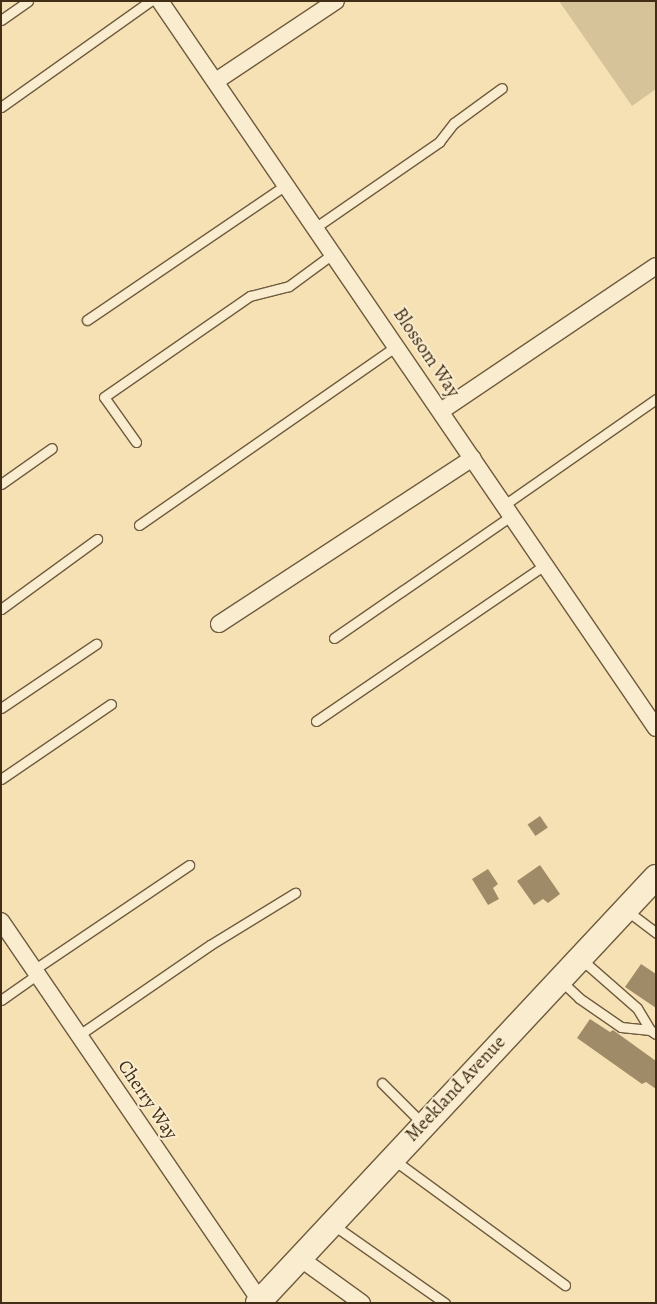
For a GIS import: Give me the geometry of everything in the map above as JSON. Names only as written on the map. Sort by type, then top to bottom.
[{"type":"main road","name":"Meekland Avenue","points":[[259,1302],[301,1259],[391,1158],[656,877]]},
{"type":"street","name":"Blossom Way","points":[[160,1],[287,184],[656,728]]},
{"type":"street","points":[[216,81],[336,1]]},
{"type":"street","points":[[441,411],[656,266]]},
{"type":"street","points":[[220,624],[472,458]]},
{"type":"street","name":"Cherry Way","points":[[1,921],[259,1302]]},
{"type":"street","points":[[301,1259],[362,1303]]},
{"type":"lane","points":[[1,20],[28,1]]},
{"type":"lane","points":[[1,107],[150,1]]},
{"type":"lane","points":[[316,227],[439,142],[454,123],[502,88]]},
{"type":"lane","points":[[87,320],[287,184]]},
{"type":"lane","points":[[136,442],[104,398],[250,296],[289,286],[334,253]]},
{"type":"lane","points":[[139,525],[397,346]]},
{"type":"lane","points":[[334,638],[656,399]]},
{"type":"lane","points":[[1,484],[52,448]]},
{"type":"lane","points":[[1,609],[97,539]]},
{"type":"lane","points":[[316,721],[545,565]]},
{"type":"lane","points":[[1,708],[96,644]]},
{"type":"lane","points":[[1,779],[111,704]]},
{"type":"lane","points":[[1,1000],[36,972],[189,865]]},
{"type":"lane","points":[[80,1035],[210,945],[295,892]]},
{"type":"lane","points":[[626,910],[656,933]]},
{"type":"lane","points":[[580,958],[637,1008],[653,1032]]},
{"type":"lane","points":[[560,979],[579,998],[621,1027],[653,1032]]},
{"type":"lane","points":[[382,1083],[423,1124]]},
{"type":"lane","points":[[391,1158],[566,1285]]},
{"type":"lane","points":[[332,1224],[445,1303]]},
{"type":"shaded area","points":[[559,1],[656,1],[656,89],[632,106]]},
{"type":"building","points":[[540,816],[548,828],[535,836],[528,824]]},
{"type":"building","points":[[540,865],[560,894],[548,903],[543,899],[534,905],[517,881]]},
{"type":"building","points":[[488,869],[498,884],[493,888],[499,899],[488,905],[472,879]]},
{"type":"building","points":[[641,964],[656,974],[656,1008],[625,987]]},
{"type":"building","points":[[590,1019],[610,1032],[613,1030],[656,1061],[656,1089],[646,1082],[642,1084],[577,1038]]}]
